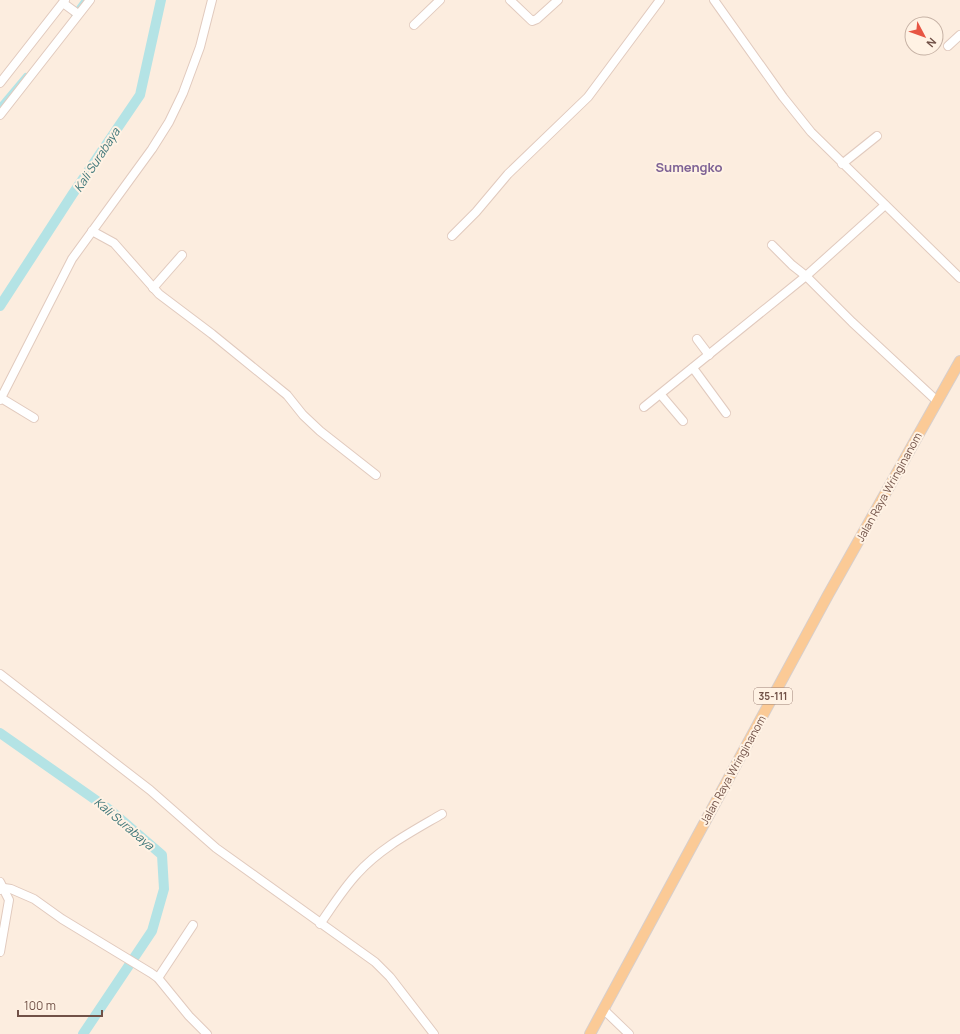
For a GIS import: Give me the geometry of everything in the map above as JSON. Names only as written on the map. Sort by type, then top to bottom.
[{"type":"main road","name":"Jalan Raya Wringinanom","points":[[590,1034],[609,1015],[828,595],[937,401],[957,373],[960,361]]},
{"type":"street","points":[[0,115],[90,0]]},
{"type":"street","points":[[34,418],[0,399],[69,264],[152,149],[184,93],[200,47],[212,0]]},
{"type":"street","points":[[414,25],[440,0]]},
{"type":"street","points":[[510,0],[532,21],[537,19],[558,0]]},
{"type":"street","points":[[452,236],[508,174],[588,97],[660,0]]},
{"type":"street","points":[[714,0],[793,111],[811,132],[960,278]]},
{"type":"street","points":[[0,83],[65,3],[78,14]]},
{"type":"street","points":[[948,46],[960,35]]},
{"type":"street","points":[[842,164],[877,136]]},
{"type":"street","points":[[644,407],[661,395],[709,354],[806,276],[885,205]]},
{"type":"street","points":[[92,231],[114,243],[153,288],[287,395],[303,415],[320,431],[376,475]]},
{"type":"street","points":[[772,245],[937,401]]},
{"type":"street","points":[[153,288],[182,255]]},
{"type":"street","points":[[697,339],[709,354]]},
{"type":"street","points":[[693,368],[726,413]]},
{"type":"street","points":[[661,395],[683,421]]},
{"type":"street","points":[[0,674],[150,790],[216,848],[320,924],[354,946],[385,971],[434,1034]]},
{"type":"street","points":[[320,924],[357,873],[371,860],[397,841],[442,814]]},
{"type":"street","points":[[0,952],[10,900],[2,887]]},
{"type":"street","points":[[2,887],[34,899],[62,919],[158,978],[189,1016],[207,1034]]},
{"type":"street","points":[[158,978],[193,925]]},
{"type":"street","points":[[609,1015],[629,1034]]},
{"type":"waterway","points":[[74,15],[85,0]]},
{"type":"waterway","name":"Kali Surabaya","points":[[0,306],[72,195],[140,95],[161,0]]},
{"type":"waterway","points":[[0,107],[26,76]]},
{"type":"waterway","name":"Kali Surabaya","points":[[0,733],[110,810],[162,855],[164,889],[152,931],[83,1034]]},
{"type":"district","name":"Sumengko","points":[[689,167]]}]
